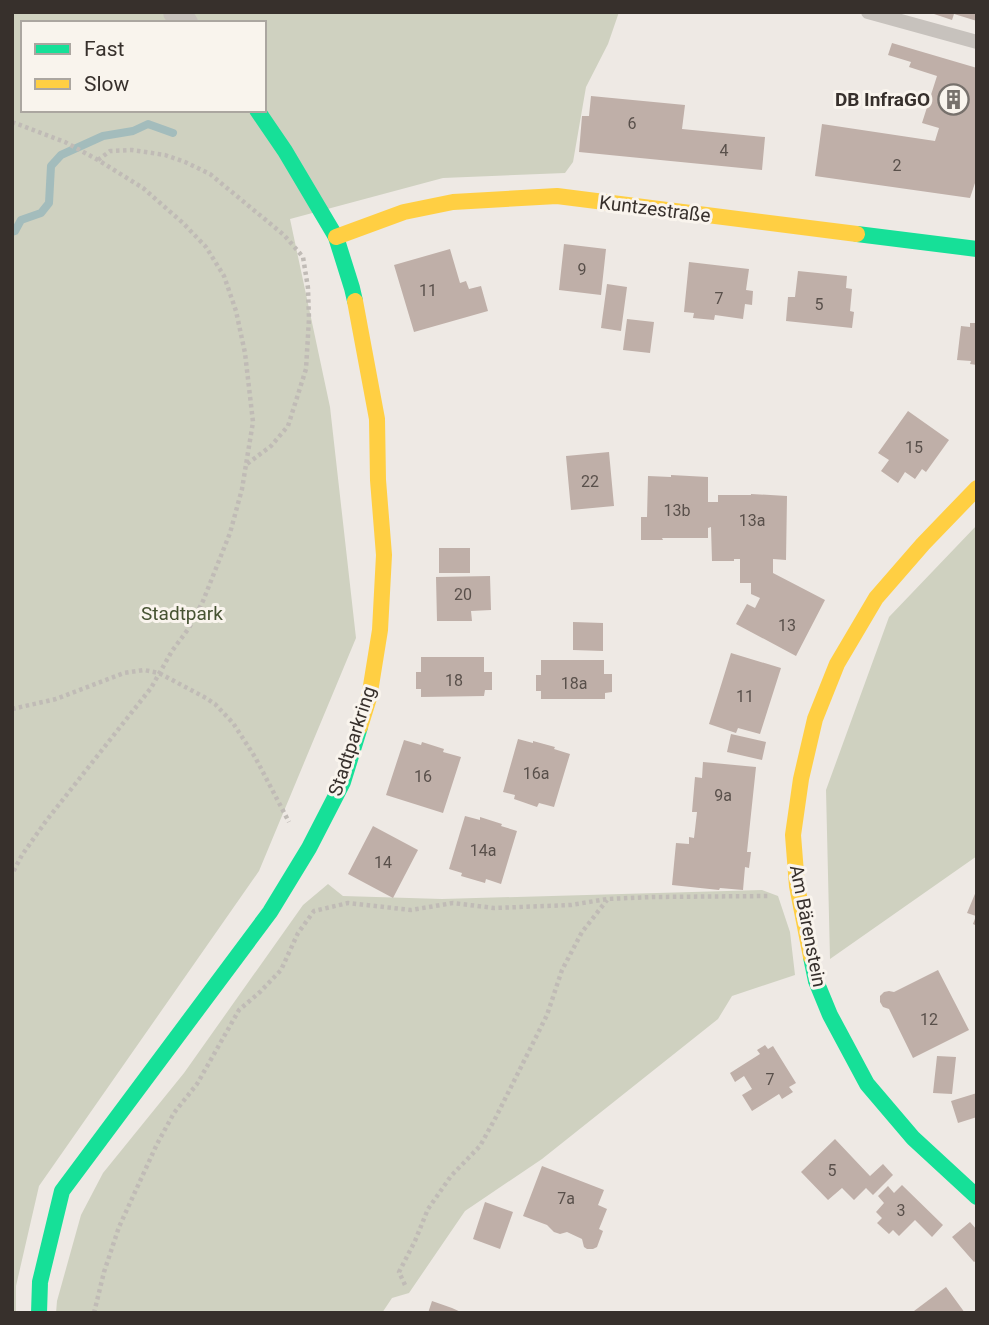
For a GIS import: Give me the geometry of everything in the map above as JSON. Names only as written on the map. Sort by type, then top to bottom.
[{"type":"street","name":"Stadtparkring","points":[[39,1313],[40,1282],[62,1191],[270,912],[309,848],[343,782],[369,698],[380,630],[384,555],[377,480],[377,419],[352,288],[336,237],[258,112]]},
{"type":"street","name":"Kuntzestraße","points":[[336,237],[404,212],[453,202],[557,196],[977,249]]},
{"type":"street","name":"Am Bärenstein","points":[[977,488],[876,598],[837,664],[815,719],[793,835],[797,886],[816,981],[830,1015],[867,1084],[913,1138],[977,1197]]},
{"type":"lane","points":[[868,12],[977,42]]},
{"type":"path","points":[[12,122],[65,142],[143,188],[206,247],[224,276],[236,311],[246,353],[253,422],[230,533],[203,601],[189,628],[137,707],[46,821],[12,874]]},
{"type":"path","points":[[98,160],[110,151],[132,150],[165,155],[198,168],[224,184],[284,235],[303,257],[309,319],[306,369],[288,426],[271,446],[246,464]]},
{"type":"path","points":[[12,709],[56,699],[124,673],[144,670],[159,673],[215,704],[233,723],[255,757],[289,823],[309,848]]},
{"type":"path","points":[[94,1313],[119,1227],[156,1143],[174,1113],[197,1084],[239,1010],[281,970],[298,933],[313,911],[348,903],[411,910],[453,903],[494,908],[696,895],[785,896],[797,886]]},
{"type":"path","points":[[405,1285],[399,1272],[428,1209],[451,1176],[480,1146],[547,1015],[562,970],[582,932],[607,899]]},
{"type":"green space","name":"Stadtpark","points":[[12,12],[619,12],[608,44],[586,87],[573,162],[565,173],[443,178],[290,219],[330,407],[356,638],[259,871],[39,1186],[16,1286],[16,1313],[12,1313]]},
{"type":"green space","points":[[977,525],[977,856],[830,959],[826,790],[889,617]]},
{"type":"green space","points":[[328,884],[343,896],[442,899],[762,890],[778,896],[790,932],[795,975],[732,996],[718,1019],[542,1159],[465,1211],[409,1293],[392,1298],[382,1313],[56,1313],[81,1215],[103,1173],[184,1073],[303,905]]},
{"type":"building","points":[[928,12],[977,12],[977,21],[954,14],[952,20]]},
{"type":"building","points":[[892,43],[977,68],[977,177],[970,198],[815,176],[822,124],[935,141],[939,128],[922,123],[937,76],[909,67],[911,62],[888,55]]},
{"type":"building","points":[[591,96],[685,105],[682,129],[765,137],[762,170],[579,152],[582,116],[589,116]]},
{"type":"building","points":[[564,244],[606,249],[601,295],[559,290]]},
{"type":"building","points":[[450,249],[460,283],[466,281],[469,289],[481,286],[488,311],[414,332],[394,265]]},
{"type":"building","points":[[689,262],[749,269],[746,290],[753,291],[752,305],[745,304],[743,319],[715,315],[714,320],[693,318],[694,313],[684,312]]},
{"type":"building","points":[[798,271],[847,276],[846,288],[852,289],[852,328],[786,321],[788,297],[795,297]]},
{"type":"building","points":[[607,284],[627,287],[621,331],[601,328]]},
{"type":"building","points":[[627,319],[654,322],[650,353],[623,350]]},
{"type":"building","points":[[970,323],[977,323],[977,365],[970,364],[971,361],[957,360],[961,326],[970,327]]},
{"type":"building","points":[[908,411],[949,440],[926,472],[922,469],[915,479],[905,472],[898,483],[881,471],[889,460],[878,453]]},
{"type":"building","points":[[609,452],[614,506],[571,510],[566,456]]},
{"type":"building","points":[[648,476],[708,477],[708,502],[718,502],[718,495],[787,496],[786,560],[773,559],[773,573],[825,600],[796,656],[736,624],[747,604],[755,608],[760,598],[751,594],[751,583],[740,583],[740,559],[712,561],[711,527],[708,528],[708,538],[641,540],[641,517],[647,517]]},
{"type":"building","points":[[439,548],[470,548],[470,573],[439,573]]},
{"type":"building","points":[[490,576],[491,610],[471,611],[472,621],[437,621],[436,577]]},
{"type":"building","points":[[573,622],[603,623],[603,651],[573,650]]},
{"type":"building","points":[[731,653],[781,668],[760,734],[738,728],[736,733],[709,724]]},
{"type":"building","points":[[421,657],[484,657],[484,672],[492,672],[492,690],[485,690],[484,696],[421,697],[421,689],[416,689],[416,672],[421,672]]},
{"type":"building","points":[[541,660],[604,660],[604,674],[612,674],[612,692],[605,693],[605,699],[541,699],[541,691],[536,691],[536,675],[541,675]]},
{"type":"building","points":[[731,734],[766,742],[762,760],[727,752]]},
{"type":"building","points":[[518,739],[555,747],[554,749],[570,754],[554,807],[539,803],[537,807],[503,792]]},
{"type":"building","points":[[404,740],[421,745],[422,742],[461,757],[443,813],[386,795]]},
{"type":"building","points":[[703,762],[756,767],[747,852],[751,852],[749,868],[745,867],[743,890],[672,885],[676,843],[689,844],[689,837],[694,838],[697,812],[692,812],[695,777],[702,778]]},
{"type":"building","points":[[465,816],[480,820],[480,817],[517,831],[501,884],[486,879],[485,883],[461,876],[462,873],[449,869]]},
{"type":"building","points":[[373,826],[418,850],[393,898],[348,874]]},
{"type":"building","points":[[977,889],[977,926],[973,924],[976,916],[967,913]]},
{"type":"building","points":[[938,970],[969,1030],[913,1058],[889,1009],[883,1007],[880,1002],[880,996]]},
{"type":"building","points":[[765,1045],[768,1049],[773,1046],[796,1083],[789,1087],[793,1092],[782,1099],[779,1094],[752,1111],[742,1095],[752,1089],[744,1076],[735,1082],[730,1073],[760,1054],[757,1050]]},
{"type":"building","points":[[937,1056],[956,1057],[952,1094],[933,1093]]},
{"type":"building","points":[[977,1093],[977,1117],[958,1123],[951,1101]]},
{"type":"building","points":[[835,1139],[870,1176],[883,1164],[893,1175],[873,1195],[866,1188],[854,1200],[842,1188],[828,1200],[801,1172]]},
{"type":"building","points":[[542,1166],[604,1190],[598,1205],[607,1209],[599,1229],[603,1231],[597,1247],[587,1249],[582,1239],[567,1232],[554,1232],[547,1225],[523,1216]]},
{"type":"building","points":[[902,1185],[943,1225],[932,1237],[915,1220],[899,1236],[893,1230],[889,1234],[877,1223],[882,1218],[876,1212],[884,1203],[878,1196],[888,1186],[894,1193]]},
{"type":"building","points":[[485,1202],[513,1212],[500,1249],[473,1239]]},
{"type":"building","points":[[970,1222],[977,1230],[977,1260],[974,1262],[952,1237]]},
{"type":"building","points":[[946,1287],[965,1313],[915,1313],[914,1311]]},
{"type":"building","points":[[432,1301],[452,1308],[463,1313],[428,1313]]},
{"type":"waterway","points":[[12,232],[21,220],[41,213],[49,203],[51,166],[61,155],[103,136],[133,131],[148,124],[173,133]]},
{"type":"traffic: fast","points":[[258,112],[336,237],[355,301]]},
{"type":"traffic: fast","points":[[857,234],[977,249]]},
{"type":"traffic: fast","points":[[39,1313],[40,1282],[62,1191],[270,912],[309,848],[343,782],[360,727]]},
{"type":"traffic: fast","points":[[811,957],[816,981],[830,1015],[867,1084],[913,1138],[977,1197]]},
{"type":"traffic: slow","points":[[336,237],[404,212],[453,202],[557,196],[857,234]]},
{"type":"traffic: slow","points":[[355,301],[377,419],[378,480],[384,555],[380,630],[369,698],[360,727]]},
{"type":"traffic: slow","points":[[811,957],[797,886],[793,835],[801,779],[815,719],[837,664],[876,598],[977,488]]},
{"type":"place","name":"DB InfraGO","points":[[953,99]]}]
